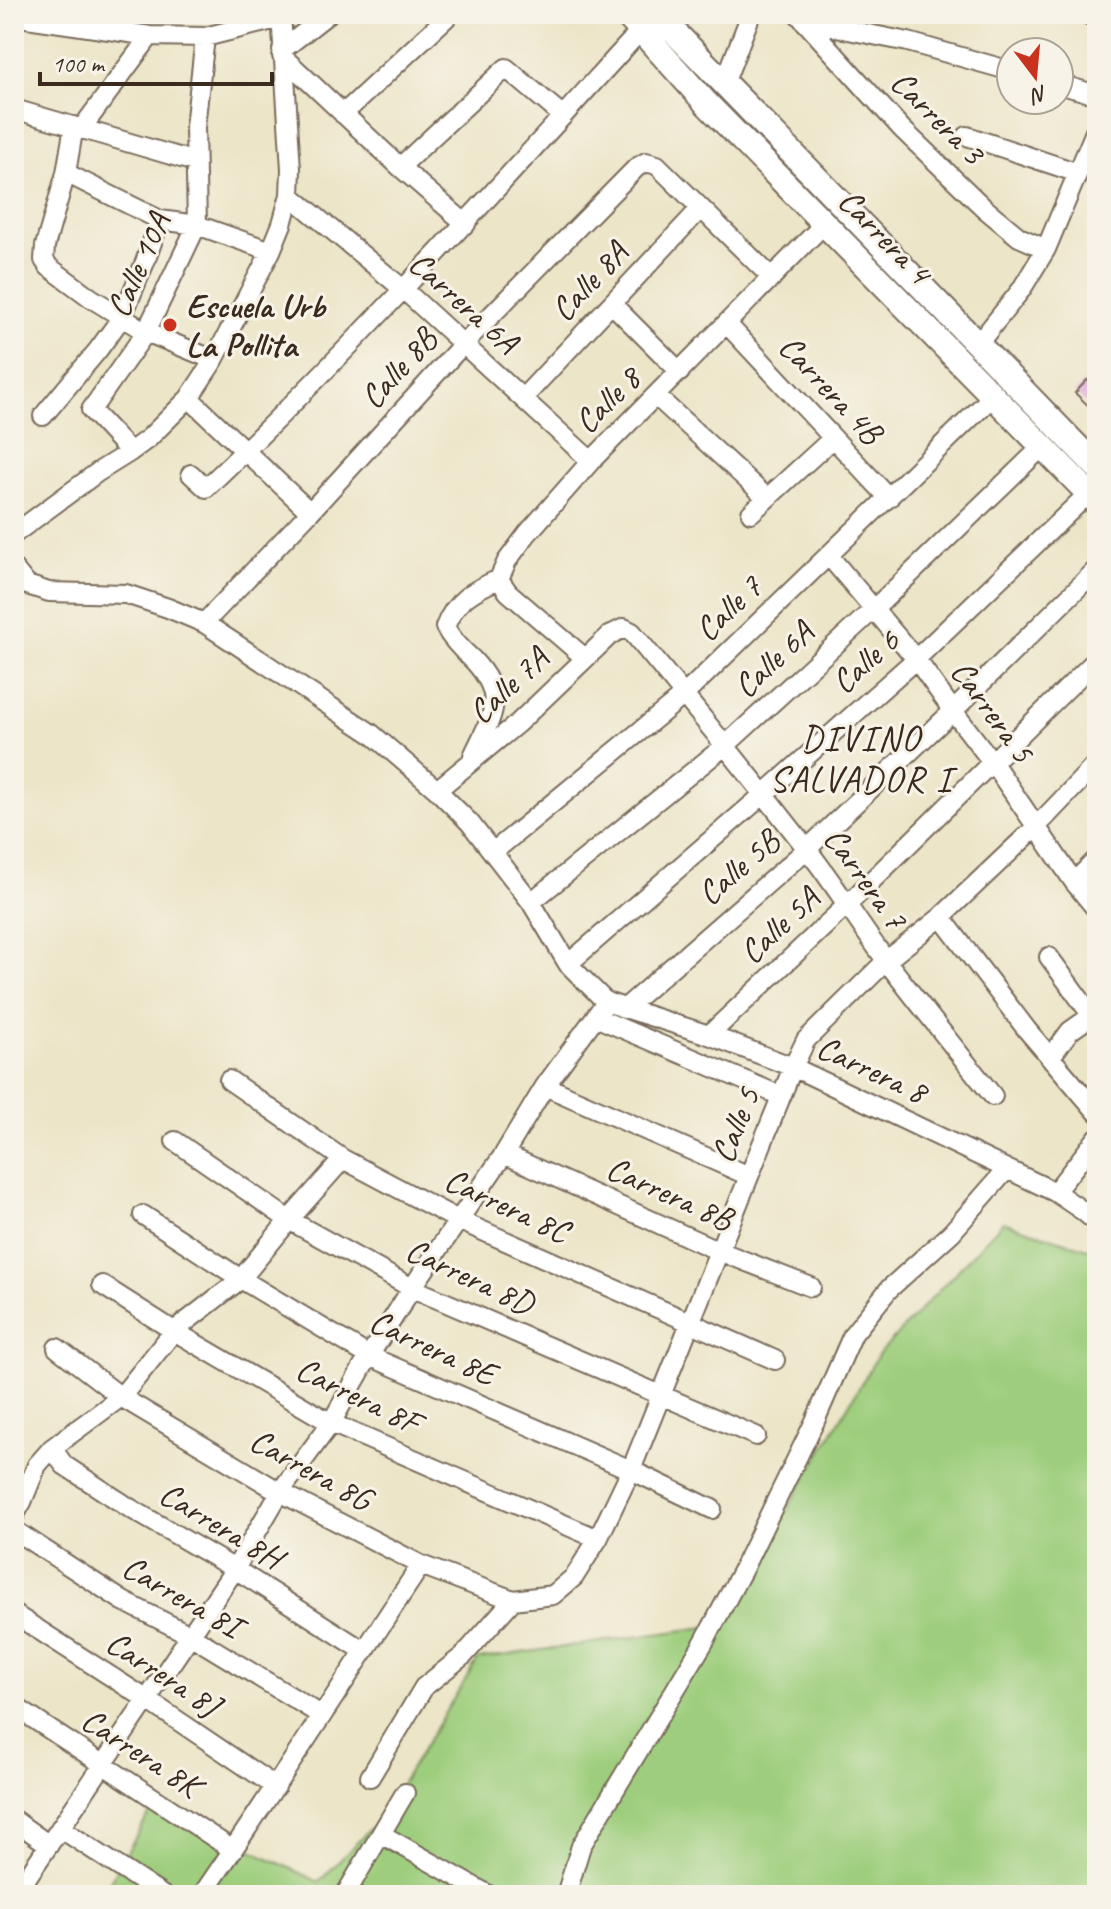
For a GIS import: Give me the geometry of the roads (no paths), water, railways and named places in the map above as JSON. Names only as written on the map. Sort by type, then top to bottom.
[{"type":"main road","name":"Carrera 4","points":[[641,20],[724,84],[1097,467]]},
{"type":"main road","name":"Carrera 4","points":[[641,20],[706,103],[1093,498]]},
{"type":"street","points":[[282,53],[328,14]]},
{"type":"street","points":[[724,84],[751,14]]},
{"type":"street","points":[[1085,14],[1097,18]]},
{"type":"street","points":[[14,534],[149,438],[189,398],[214,360],[271,251],[290,195],[281,16],[205,37],[150,36],[20,17]]},
{"type":"street","points":[[801,17],[995,66]]},
{"type":"street","name":"Carrera 3","points":[[801,17],[902,129],[984,208],[1019,237],[1046,249]]},
{"type":"street","points":[[343,114],[446,18]]},
{"type":"street","points":[[191,474],[206,488],[245,451],[466,224],[563,116],[641,20]]},
{"type":"street","points":[[150,36],[78,127],[45,246],[44,260],[91,298],[146,332],[214,360]]},
{"type":"street","name":"Calle 10A","points":[[130,452],[91,410],[146,332],[197,225],[195,127],[205,37]]},
{"type":"street","points":[[282,53],[400,167],[466,224]]},
{"type":"street","points":[[400,167],[506,68],[563,116]]},
{"type":"street","points":[[1075,89],[1097,95]]},
{"type":"street","points":[[14,109],[195,162]]},
{"type":"street","points":[[977,345],[1021,290],[1046,249],[1097,127]]},
{"type":"street","points":[[967,136],[1078,173]]},
{"type":"street","name":"Calle 8B","points":[[204,623],[464,343],[637,167],[646,162],[657,165],[701,208]]},
{"type":"street","points":[[66,173],[160,220],[197,225],[271,251]]},
{"type":"street","name":"Carrera 6A","points":[[290,195],[403,289],[591,461]]},
{"type":"street","points":[[701,208],[772,278]]},
{"type":"street","name":"Calle 8A","points":[[523,398],[701,208]]},
{"type":"street","points":[[43,416],[122,317],[160,220]]},
{"type":"street","name":"Calle 8","points":[[470,763],[494,711],[494,690],[482,670],[451,638],[445,627],[451,612],[473,591],[499,579],[507,561],[527,534],[591,461],[825,223]]},
{"type":"street","points":[[612,304],[680,372]]},
{"type":"street","name":"Carrera 4B","points":[[727,324],[889,498]]},
{"type":"street","points":[[656,396],[767,498]]},
{"type":"street","name":"Calle 7","points":[[493,852],[684,695],[993,396]]},
{"type":"street","points":[[189,398],[310,512]]},
{"type":"street","points":[[751,513],[832,439]]},
{"type":"street","name":"Calle 6A","points":[[531,902],[726,745],[874,609],[1043,446]]},
{"type":"street","name":"Calle 6","points":[[568,964],[763,795],[1093,498]]},
{"type":"street","name":"Carrera 5","points":[[829,556],[916,659],[1097,910]]},
{"type":"street","points":[[14,569],[27,585],[49,592],[126,594],[204,623],[372,734],[470,823],[531,902],[568,964],[608,1009],[781,1096]]},
{"type":"street","name":"Calle 5B","points":[[15,1895],[235,1569],[280,1492],[331,1423],[412,1288],[504,1154],[545,1086],[608,1009],[807,849],[1097,569]]},
{"type":"street","points":[[499,579],[508,592],[585,658]]},
{"type":"street","name":"Carrera 7","points":[[624,628],[632,632],[726,745],[848,904],[886,961],[993,1096]]},
{"type":"street","name":"Calle 7A","points":[[437,790],[518,723],[610,635],[624,628]]},
{"type":"street","name":"Calle 5A","points":[[709,1035],[848,904],[1097,659]]},
{"type":"street","name":"Calle 5","points":[[553,1595],[574,1577],[598,1539],[631,1470],[806,1040],[886,961],[941,917],[1036,827],[1097,763]]},
{"type":"street","points":[[1074,882],[1097,859]]},
{"type":"street","points":[[941,917],[1027,1030],[1097,1112]]},
{"type":"street","points":[[1049,957],[1095,1014],[1070,1031],[1050,1058]]},
{"type":"street","name":"Carrera 8","points":[[608,1009],[709,1035],[793,1067],[1092,1211]]},
{"type":"street","name":"Carrera 8C","points":[[229,1080],[343,1159],[458,1220],[775,1360]]},
{"type":"street","points":[[545,1086],[749,1176]]},
{"type":"street","points":[[1055,1192],[1097,1138]]},
{"type":"street","name":"Carrera 8D","points":[[175,1141],[289,1220],[412,1288],[756,1436]]},
{"type":"street","name":"Carrera 8B","points":[[504,1154],[719,1251],[811,1287]]},
{"type":"street","points":[[14,1516],[37,1465],[52,1448],[121,1397],[174,1331],[241,1279],[343,1159]]},
{"type":"street","points":[[566,1895],[581,1846],[704,1642],[743,1569],[815,1421],[853,1334],[889,1289],[952,1232],[1007,1169]]},
{"type":"street","name":"Carrera 8E","points":[[143,1215],[241,1279],[369,1356],[631,1470],[712,1509]]},
{"type":"street","name":"Carrera 8F","points":[[102,1285],[331,1423],[598,1539]]},
{"type":"street","name":"Carrera 8G","points":[[57,1348],[121,1397],[280,1492],[421,1565],[513,1600],[553,1595]]},
{"type":"street","name":"Carrera 8H","points":[[52,1448],[64,1465],[89,1482],[364,1651]]},
{"type":"street","name":"Carrera 8I","points":[[14,1530],[123,1601],[190,1635],[321,1715]]},
{"type":"street","points":[[202,1895],[421,1565]]},
{"type":"street","points":[[370,1777],[424,1687],[464,1655],[513,1600]]},
{"type":"street","name":"Carrera 8J","points":[[14,1614],[276,1787]]},
{"type":"street","name":"Carrera 8K","points":[[14,1706],[233,1850]]},
{"type":"street","points":[[345,1895],[405,1793]]},
{"type":"street","points":[[14,1820],[49,1845]]},
{"type":"street","points":[[60,1828],[162,1895]]},
{"type":"street","points":[[381,1834],[489,1895]]},
{"type":"place","name":"Escuela Urb La Pollita","points":[[170,325]]},
{"type":"district","name":"DIVINO SALVADOR I","points":[[861,758]]}]
